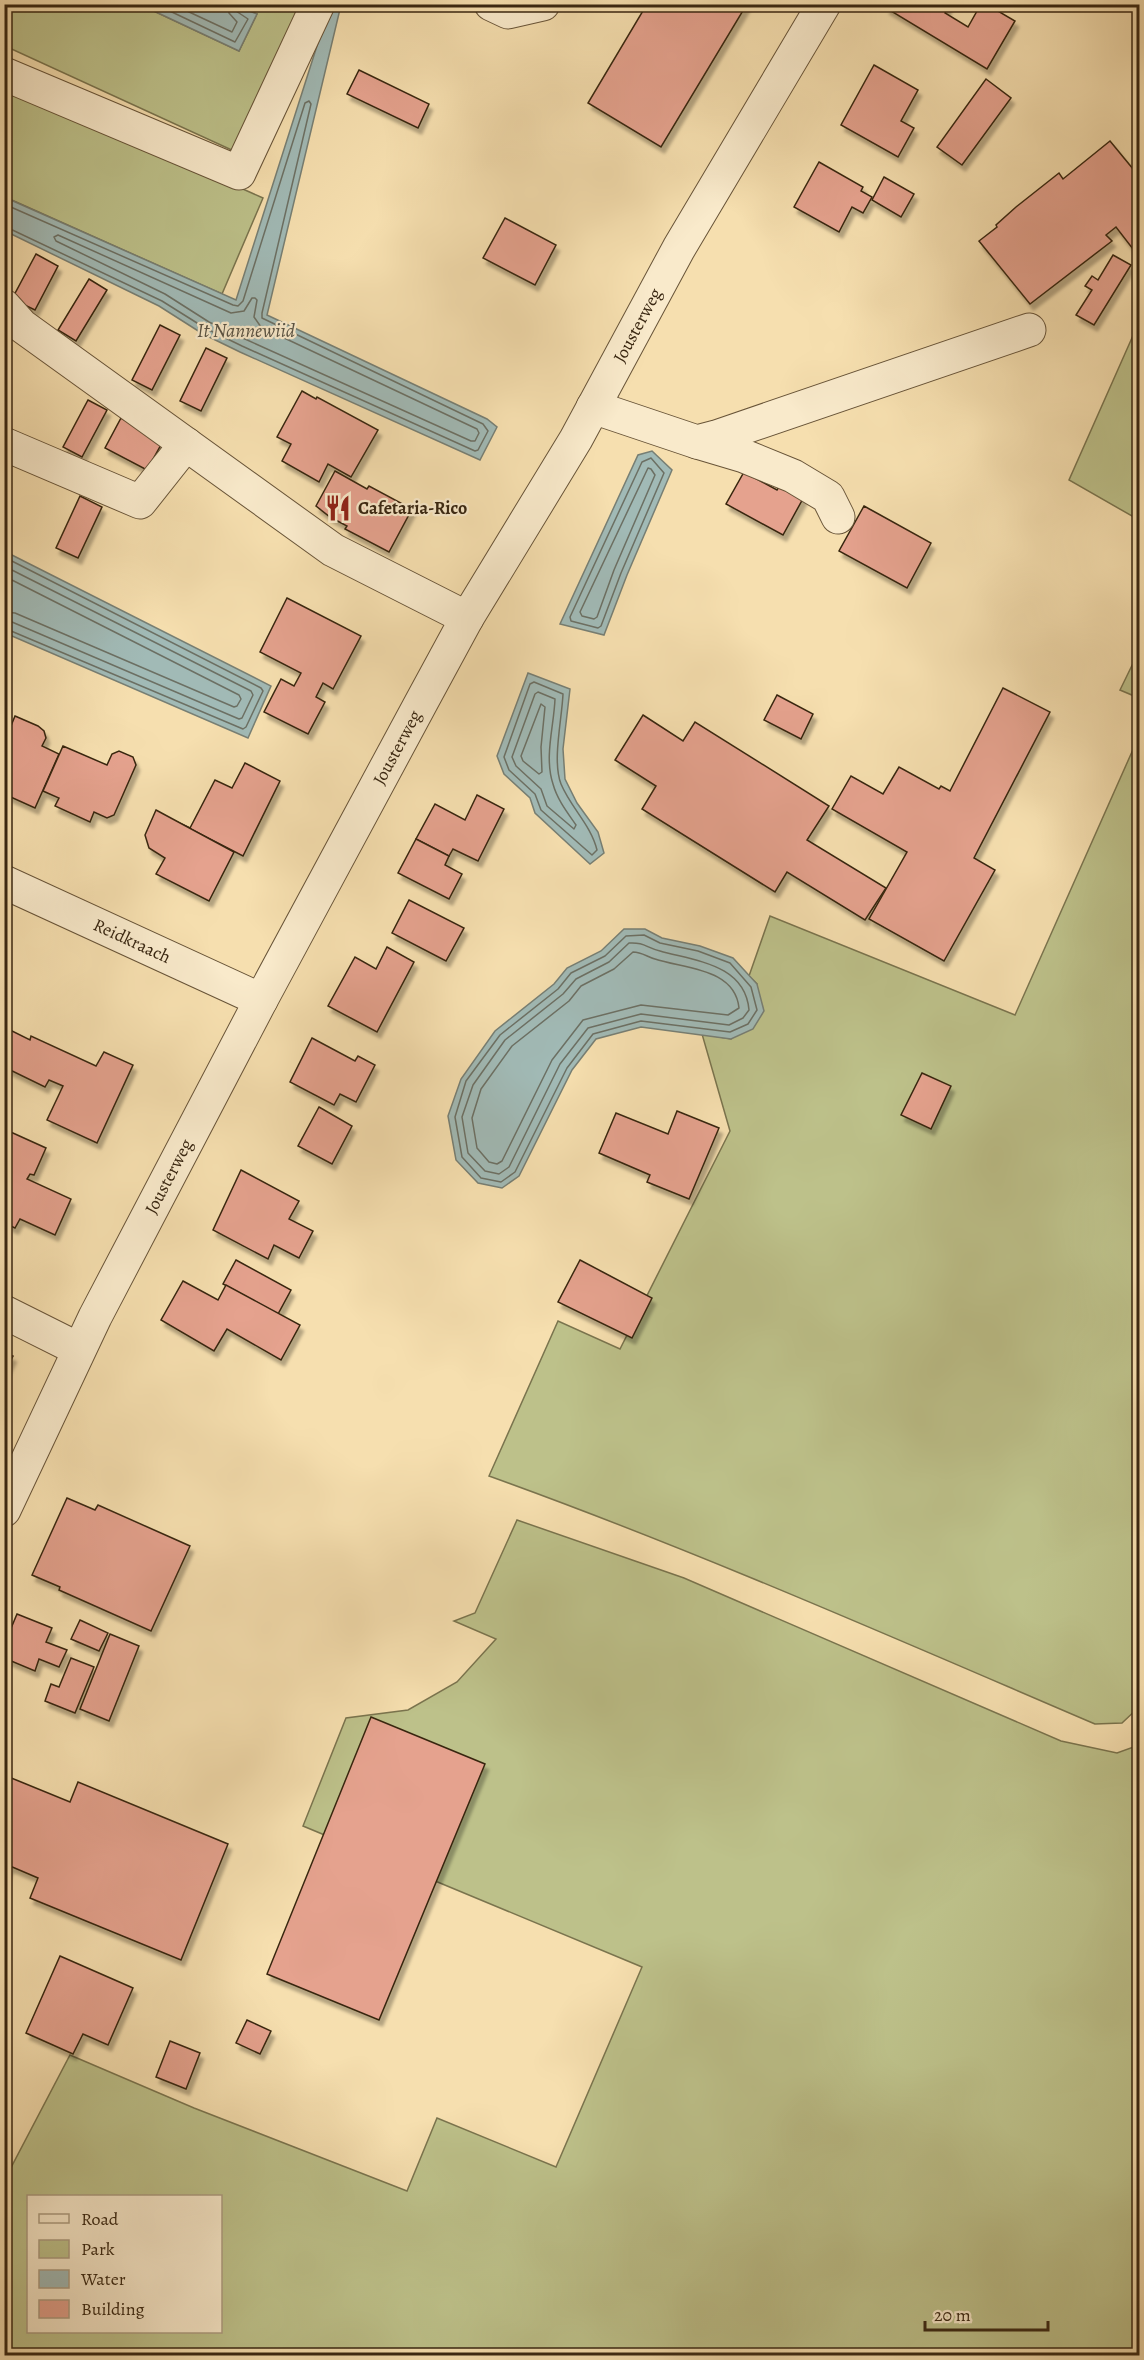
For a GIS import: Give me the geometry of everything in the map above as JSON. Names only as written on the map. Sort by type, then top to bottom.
[{"type":"street","points":[[4,74],[239,173],[318,4]]},
{"type":"street","points":[[491,4],[508,12],[543,4]]},
{"type":"street","name":"Jousterweg","points":[[4,1510],[78,1350],[261,1000],[467,618],[543,497],[679,248],[824,4]]},
{"type":"street","points":[[4,306],[22,326],[333,550],[467,618]]},
{"type":"street","points":[[697,442],[1029,330]]},
{"type":"street","points":[[593,407],[744,456],[793,476],[828,497],[838,518]]},
{"type":"street","points":[[4,444],[140,502],[186,444]]},
{"type":"street","name":"Reidkraach","points":[[4,882],[261,1000]]},
{"type":"street","points":[[4,1312],[78,1350]]},
{"type":"green space","points":[[5,5],[141,5],[239,51],[257,14],[235,5],[316,5],[236,152],[5,46]]},
{"type":"green space","points":[[5,83],[263,198],[222,294],[5,197]]},
{"type":"green space","points":[[1139,322],[1139,520],[1069,480]]},
{"type":"green space","points":[[1139,651],[1139,698],[1120,690]]},
{"type":"green space","points":[[1139,736],[1139,1707],[1122,1723],[1095,1724],[718,1564],[489,1476],[558,1321],[620,1349],[730,1131],[702,1034],[731,1039],[757,984],[749,976],[770,916],[1015,1015]]},
{"type":"green space","points":[[517,1520],[684,1578],[1061,1741],[1117,1753],[1139,1745],[1139,2355],[5,2355],[4,2181],[70,2055],[194,2108],[407,2191],[437,2118],[556,2167],[642,1967],[303,1826],[346,1718],[408,1710],[457,1682],[496,1639],[454,1621],[475,1613]]},
{"type":"water","points":[[141,5],[235,5],[257,14],[239,51]]},
{"type":"water","name":"It Nannewiid","points":[[330,5],[341,5],[267,315],[487,419],[497,427],[480,460],[240,352],[203,334],[159,306],[5,231],[4,197],[236,300]]},
{"type":"water","points":[[652,451],[672,470],[604,635],[560,624],[638,455]]},
{"type":"water","points":[[4,551],[271,686],[248,738],[5,633]]},
{"type":"water","points":[[528,673],[570,689],[563,749],[565,779],[577,803],[598,832],[604,853],[590,864],[535,813],[530,798],[504,774],[497,756]]},
{"type":"water","points":[[624,929],[645,929],[662,938],[700,946],[733,958],[757,984],[764,1011],[753,1029],[731,1039],[641,1027],[596,1039],[572,1070],[519,1176],[502,1188],[478,1183],[456,1160],[448,1116],[461,1079],[495,1031],[554,984],[567,968],[601,951]]},
{"type":"building","points":[[647,4],[747,4],[661,147],[588,103]]},
{"type":"building","points":[[888,4],[949,4],[945,13],[968,27],[981,4],[986,4],[1015,21],[987,69],[886,8]]},
{"type":"building","points":[[874,65],[918,90],[901,121],[914,128],[898,157],[841,125]]},
{"type":"building","points":[[359,70],[429,104],[418,128],[347,94]]},
{"type":"building","points":[[986,79],[1011,98],[962,165],[937,147]]},
{"type":"building","points":[[1110,141],[1138,175],[1140,174],[1140,246],[1136,253],[1116,227],[1106,235],[1112,241],[1030,304],[979,241],[997,227],[996,225],[1016,207],[1059,173],[1063,179]]},
{"type":"building","points":[[819,162],[863,187],[861,191],[872,197],[863,213],[852,207],[839,232],[794,207]]},
{"type":"building","points":[[884,177],[914,194],[901,217],[872,200]]},
{"type":"building","points":[[505,218],[556,245],[535,285],[483,258]]},
{"type":"building","points":[[36,254],[58,266],[35,310],[12,299]]},
{"type":"building","points":[[1113,255],[1131,265],[1094,325],[1076,315],[1092,290],[1085,286],[1092,276],[1098,280]]},
{"type":"building","points":[[89,279],[107,290],[76,341],[58,330]]},
{"type":"building","points":[[160,325],[180,335],[152,390],[132,380]]},
{"type":"building","points":[[206,348],[227,358],[201,411],[180,401]]},
{"type":"building","points":[[302,391],[378,430],[351,477],[328,464],[319,482],[282,461],[291,444],[277,437]]},
{"type":"building","points":[[88,400],[107,410],[82,457],[63,447]]},
{"type":"building","points":[[121,418],[163,441],[147,470],[105,448]]},
{"type":"building","points":[[335,471],[367,489],[369,486],[412,509],[389,552],[345,529],[347,526],[316,506]]},
{"type":"building","points":[[744,472],[777,490],[782,482],[805,495],[783,535],[726,504]]},
{"type":"building","points":[[80,496],[102,507],[78,558],[56,548]]},
{"type":"building","points":[[864,506],[931,543],[907,588],[839,551]]},
{"type":"building","points":[[287,598],[361,636],[333,689],[323,683],[316,697],[325,702],[308,734],[264,712],[281,679],[294,686],[301,673],[260,652]]},
{"type":"building","points":[[1003,688],[1050,712],[974,858],[995,870],[944,961],[869,919],[907,852],[832,809],[851,776],[883,794],[899,767],[939,789],[941,786],[950,791]]},
{"type":"building","points":[[777,695],[813,714],[801,739],[764,720]]},
{"type":"building","points":[[643,715],[683,741],[695,722],[829,806],[807,840],[886,888],[865,920],[787,872],[775,892],[642,809],[656,786],[615,760]]},
{"type":"building","points":[[15,716],[44,731],[46,738],[42,746],[59,754],[35,808],[4,794],[4,743]]},
{"type":"building","points":[[63,746],[107,765],[112,754],[119,751],[133,757],[136,765],[114,815],[107,818],[94,812],[90,822],[55,806],[59,798],[43,791]]},
{"type":"building","points":[[245,763],[280,781],[243,856],[175,821],[190,828],[215,780],[232,788]]},
{"type":"building","points":[[477,795],[504,809],[478,861],[453,849],[449,856],[416,839],[435,804],[465,820]]},
{"type":"building","points":[[156,810],[234,852],[209,901],[156,874],[165,858],[149,848],[145,835]]},
{"type":"building","points":[[416,839],[449,856],[445,865],[462,874],[449,899],[398,873]]},
{"type":"building","points":[[409,900],[464,928],[446,961],[392,933]]},
{"type":"building","points":[[387,947],[414,962],[377,1032],[328,1006],[355,957],[376,969]]},
{"type":"building","points":[[4,1027],[30,1040],[31,1036],[96,1066],[104,1052],[133,1065],[97,1143],[47,1120],[63,1086],[49,1080],[45,1087],[4,1067]]},
{"type":"building","points":[[312,1038],[355,1061],[358,1056],[375,1065],[356,1102],[340,1094],[334,1105],[290,1082]]},
{"type":"building","points":[[922,1073],[951,1086],[931,1129],[901,1115]]},
{"type":"building","points":[[319,1107],[352,1126],[332,1164],[298,1146]]},
{"type":"building","points":[[677,1111],[719,1128],[689,1199],[647,1182],[650,1175],[599,1153],[616,1113],[668,1134]]},
{"type":"building","points":[[4,1129],[46,1148],[34,1175],[30,1174],[27,1179],[71,1199],[55,1235],[20,1219],[15,1228],[4,1223]]},
{"type":"building","points":[[241,1170],[299,1201],[289,1219],[313,1231],[299,1258],[274,1245],[268,1259],[213,1230]]},
{"type":"building","points":[[236,1260],[291,1290],[278,1314],[223,1284]]},
{"type":"building","points":[[580,1260],[652,1298],[632,1338],[558,1302]]},
{"type":"building","points":[[183,1281],[218,1300],[226,1285],[300,1325],[281,1360],[227,1329],[214,1351],[161,1320]]},
{"type":"building","points":[[4,1352],[13,1356],[4,1374]]},
{"type":"building","points":[[67,1498],[95,1510],[98,1505],[190,1546],[151,1631],[59,1590],[60,1587],[32,1575]]},
{"type":"building","points":[[17,1614],[52,1628],[46,1642],[67,1650],[59,1667],[39,1659],[35,1671],[4,1658],[4,1645]]},
{"type":"building","points":[[80,1620],[108,1633],[99,1651],[71,1639]]},
{"type":"building","points":[[110,1634],[139,1646],[109,1721],[80,1709]]},
{"type":"building","points":[[71,1658],[94,1667],[75,1713],[45,1701],[51,1684],[59,1687]]},
{"type":"building","points":[[371,1717],[485,1764],[379,2020],[267,1974]]},
{"type":"building","points":[[4,1775],[70,1802],[78,1782],[228,1844],[181,1960],[30,1898],[38,1878],[10,1866],[4,1879]]},
{"type":"building","points":[[60,1956],[133,1988],[108,2045],[83,2034],[73,2054],[26,2033]]},
{"type":"building","points":[[247,2020],[271,2031],[260,2054],[236,2043]]},
{"type":"building","points":[[170,2041],[200,2053],[186,2089],[156,2077]]},
{"type":"place","name":"Cafetaria-Rico","points":[[338,508]]}]
